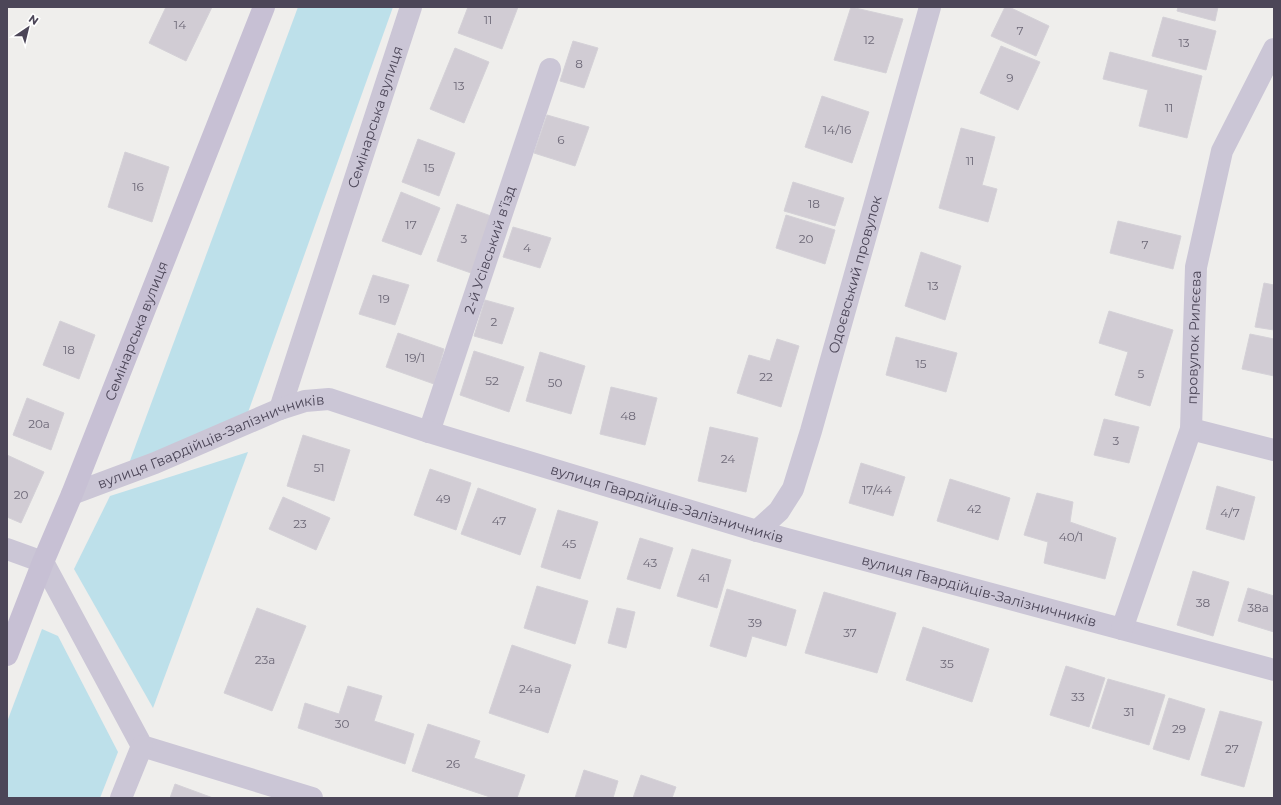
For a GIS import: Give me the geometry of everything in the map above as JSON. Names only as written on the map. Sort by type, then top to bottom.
[{"type":"main road","name":"Семінарська вулиця","points":[[7,655],[264,7]]},
{"type":"street","name":"Семінарська вулиця","points":[[280,409],[410,7]]},
{"type":"street","name":"Одоєвський провулок","points":[[757,530],[779,511],[793,488],[811,431],[930,7]]},
{"type":"street","name":"провулок Рилєєва","points":[[1122,629],[1191,429],[1196,267],[1222,151],[1274,49]]},
{"type":"street","name":"2-й Усівський в’їзд","points":[[430,432],[550,69]]},
{"type":"street","name":"вулиця Гвардійців-Залізничників","points":[[72,494],[155,463],[280,409],[305,401],[329,399],[430,432],[757,530],[1274,670]]},
{"type":"street","points":[[1191,429],[1274,450]]},
{"type":"street","points":[[7,550],[43,562],[142,746],[312,798]]},
{"type":"street","points":[[121,798],[142,746]]},
{"type":"shaded area","points":[[298,7],[393,7],[246,418],[128,466]]},
{"type":"shaded area","points":[[248,452],[153,708],[74,569],[110,496]]},
{"type":"shaded area","points":[[42,629],[58,636],[118,752],[100,798],[7,798],[7,722]]},
{"type":"building","points":[[166,7],[212,7],[186,61],[149,43]]},
{"type":"building","points":[[468,7],[518,7],[502,49],[458,33]]},
{"type":"building","points":[[851,7],[903,19],[886,73],[834,60]]},
{"type":"building","points":[[1005,7],[1009,7],[1049,26],[1036,56],[991,36]]},
{"type":"building","points":[[1178,7],[1218,7],[1215,21],[1177,11]]},
{"type":"building","points":[[1163,17],[1216,31],[1206,70],[1152,56]]},
{"type":"building","points":[[573,41],[598,48],[584,88],[560,81]]},
{"type":"building","points":[[1001,46],[1040,62],[1018,110],[980,93]]},
{"type":"building","points":[[455,48],[489,62],[464,123],[430,109]]},
{"type":"building","points":[[1110,52],[1202,76],[1187,138],[1139,126],[1148,90],[1103,79]]},
{"type":"building","points":[[822,96],[869,112],[852,163],[805,147]]},
{"type":"building","points":[[547,115],[589,127],[575,166],[534,153]]},
{"type":"building","points":[[961,128],[995,137],[982,185],[997,189],[988,222],[939,208]]},
{"type":"building","points":[[418,139],[455,153],[439,196],[402,182]]},
{"type":"building","points":[[125,152],[169,167],[152,222],[108,207]]},
{"type":"building","points":[[793,182],[844,198],[835,226],[784,211]]},
{"type":"building","points":[[401,192],[440,208],[421,255],[382,241]]},
{"type":"building","points":[[457,204],[491,216],[471,273],[437,261]]},
{"type":"building","points":[[786,215],[835,230],[825,264],[776,248]]},
{"type":"building","points":[[1118,221],[1181,236],[1173,269],[1110,253]]},
{"type":"building","points":[[513,227],[551,238],[540,268],[503,257]]},
{"type":"building","points":[[921,252],[961,266],[945,320],[905,306]]},
{"type":"building","points":[[373,275],[409,285],[395,325],[359,314]]},
{"type":"building","points":[[1264,283],[1274,285],[1274,330],[1255,327]]},
{"type":"building","points":[[485,300],[514,308],[502,344],[474,336]]},
{"type":"building","points":[[1109,311],[1173,330],[1150,406],[1115,395],[1128,352],[1099,343]]},
{"type":"building","points":[[60,321],[95,335],[79,379],[43,365]]},
{"type":"building","points":[[398,333],[444,349],[434,384],[386,367]]},
{"type":"building","points":[[1250,334],[1274,339],[1274,376],[1242,369]]},
{"type":"building","points":[[896,337],[957,353],[946,392],[886,375]]},
{"type":"building","points":[[777,339],[799,346],[781,407],[737,393],[749,355],[770,361]]},
{"type":"building","points":[[474,351],[524,367],[509,412],[460,395]]},
{"type":"building","points":[[540,352],[585,366],[571,414],[526,401]]},
{"type":"building","points":[[611,387],[657,398],[645,445],[600,434]]},
{"type":"building","points":[[27,398],[64,413],[51,450],[13,435]]},
{"type":"building","points":[[1104,419],[1139,427],[1129,463],[1094,455]]},
{"type":"building","points":[[710,427],[758,438],[746,492],[698,481]]},
{"type":"building","points":[[303,435],[350,450],[334,501],[287,486]]},
{"type":"building","points":[[7,455],[44,472],[21,523],[7,517]]},
{"type":"building","points":[[861,463],[905,477],[893,516],[849,503]]},
{"type":"building","points":[[430,469],[471,483],[456,530],[414,515]]},
{"type":"building","points":[[950,479],[1010,498],[998,540],[937,521]]},
{"type":"building","points":[[1217,486],[1255,497],[1244,540],[1206,529]]},
{"type":"building","points":[[478,488],[536,509],[520,555],[461,534]]},
{"type":"building","points":[[1037,493],[1073,502],[1070,522],[1116,538],[1105,579],[1044,563],[1048,542],[1024,535]]},
{"type":"building","points":[[283,497],[330,518],[316,550],[269,529]]},
{"type":"building","points":[[558,510],[598,522],[580,579],[541,567]]},
{"type":"building","points":[[640,538],[673,548],[660,589],[627,579]]},
{"type":"building","points":[[692,549],[731,560],[717,608],[677,596]]},
{"type":"building","points":[[1193,571],[1229,582],[1213,636],[1177,625]]},
{"type":"building","points":[[537,586],[588,601],[575,644],[524,628]]},
{"type":"building","points":[[1248,588],[1274,596],[1274,632],[1238,621]]},
{"type":"building","points":[[727,589],[796,610],[786,646],[752,636],[746,657],[710,646]]},
{"type":"building","points":[[824,592],[896,613],[877,673],[805,653]]},
{"type":"building","points":[[257,608],[306,626],[272,711],[224,693]]},
{"type":"building","points":[[617,608],[635,612],[626,648],[608,643]]},
{"type":"building","points":[[923,627],[989,649],[972,702],[906,680]]},
{"type":"building","points":[[512,645],[571,665],[548,733],[489,713]]},
{"type":"building","points":[[1066,666],[1105,678],[1089,727],[1050,715]]},
{"type":"building","points":[[1108,679],[1165,695],[1149,745],[1092,728]]},
{"type":"building","points":[[348,686],[382,696],[374,721],[414,734],[405,764],[298,728],[305,703],[339,714]]},
{"type":"building","points":[[1169,698],[1205,709],[1189,760],[1153,749]]},
{"type":"building","points":[[1220,711],[1262,722],[1244,787],[1201,775]]},
{"type":"building","points":[[428,724],[480,741],[474,758],[525,775],[517,798],[493,798],[412,771]]},
{"type":"building","points":[[584,770],[618,781],[613,798],[575,798]]},
{"type":"building","points":[[641,775],[676,787],[672,798],[633,798]]},
{"type":"building","points":[[175,784],[213,798],[170,798]]}]
